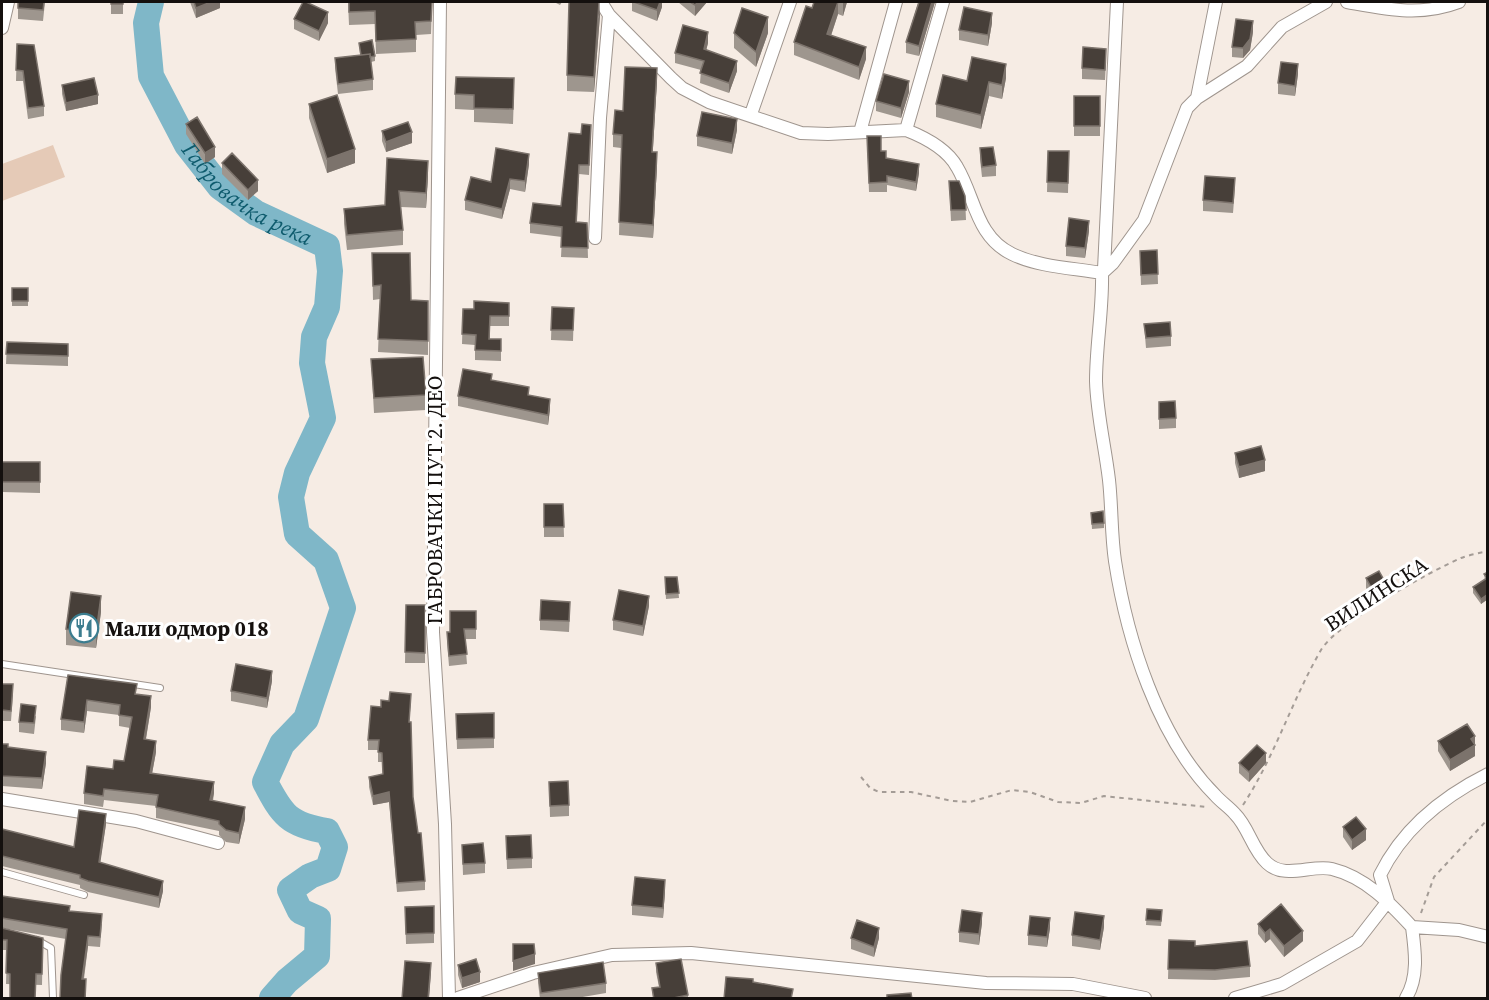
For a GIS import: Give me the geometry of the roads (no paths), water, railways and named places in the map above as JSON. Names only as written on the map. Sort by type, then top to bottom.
[{"type":"street","points":[[2,28],[8,2]]},
{"type":"street","name":"ГАБРОВАЧКИ ПУТ 2. ДЕО","points":[[440,2],[433,632],[445,824],[449,999]]},
{"type":"street","points":[[601,2],[609,15],[682,88],[710,102],[751,114],[801,133],[906,130],[929,141],[957,167],[979,221],[1000,246],[1024,259],[1106,268]]},
{"type":"street","points":[[751,114],[790,2]]},
{"type":"street","points":[[860,132],[896,2]]},
{"type":"street","points":[[906,130],[943,2]]},
{"type":"street","points":[[1117,2],[1106,268],[1097,353],[1097,411],[1109,478],[1111,526],[1123,605],[1144,676],[1162,717],[1181,750],[1214,794],[1237,815],[1251,843],[1267,863],[1278,870],[1329,868],[1341,872],[1370,887],[1415,927],[1459,930],[1488,938]]},
{"type":"street","points":[[1197,98],[1216,2]]},
{"type":"street","points":[[1106,268],[1144,220],[1187,108],[1197,98],[1247,66],[1282,27],[1326,2]]},
{"type":"street","points":[[1347,2],[1403,12],[1446,7],[1460,2]]},
{"type":"street","points":[[595,238],[600,118],[609,15]]},
{"type":"street","points":[[1388,901],[1380,875],[1388,858],[1412,826],[1456,790],[1488,774]]},
{"type":"street","points":[[2,799],[136,821],[218,843]]},
{"type":"street","points":[[1235,999],[1282,984],[1357,941],[1388,901]]},
{"type":"street","points":[[1406,999],[1415,972],[1415,927]]},
{"type":"street","points":[[458,999],[533,973],[612,955],[691,953],[986,983],[1073,984],[1145,999]]},
{"type":"lane","points":[[2,664],[160,688]]},
{"type":"lane","points":[[2,872],[84,895]]},
{"type":"lane","points":[[25,937],[42,941],[51,948],[53,999]]},
{"type":"waterway","name":"Габровачка река","points":[[151,2],[146,23],[151,76],[187,145],[220,187],[256,213],[327,246],[330,271],[327,307],[314,337],[312,363],[323,418],[297,473],[291,497],[297,534],[326,560],[343,608],[306,719],[282,744],[265,782],[288,817],[314,829],[327,831],[335,847],[328,869],[310,876],[290,890],[300,911],[318,919],[317,956],[287,981],[272,998]]},
{"type":"place","name":"Мали одмор 018","points":[[84,628]]}]
